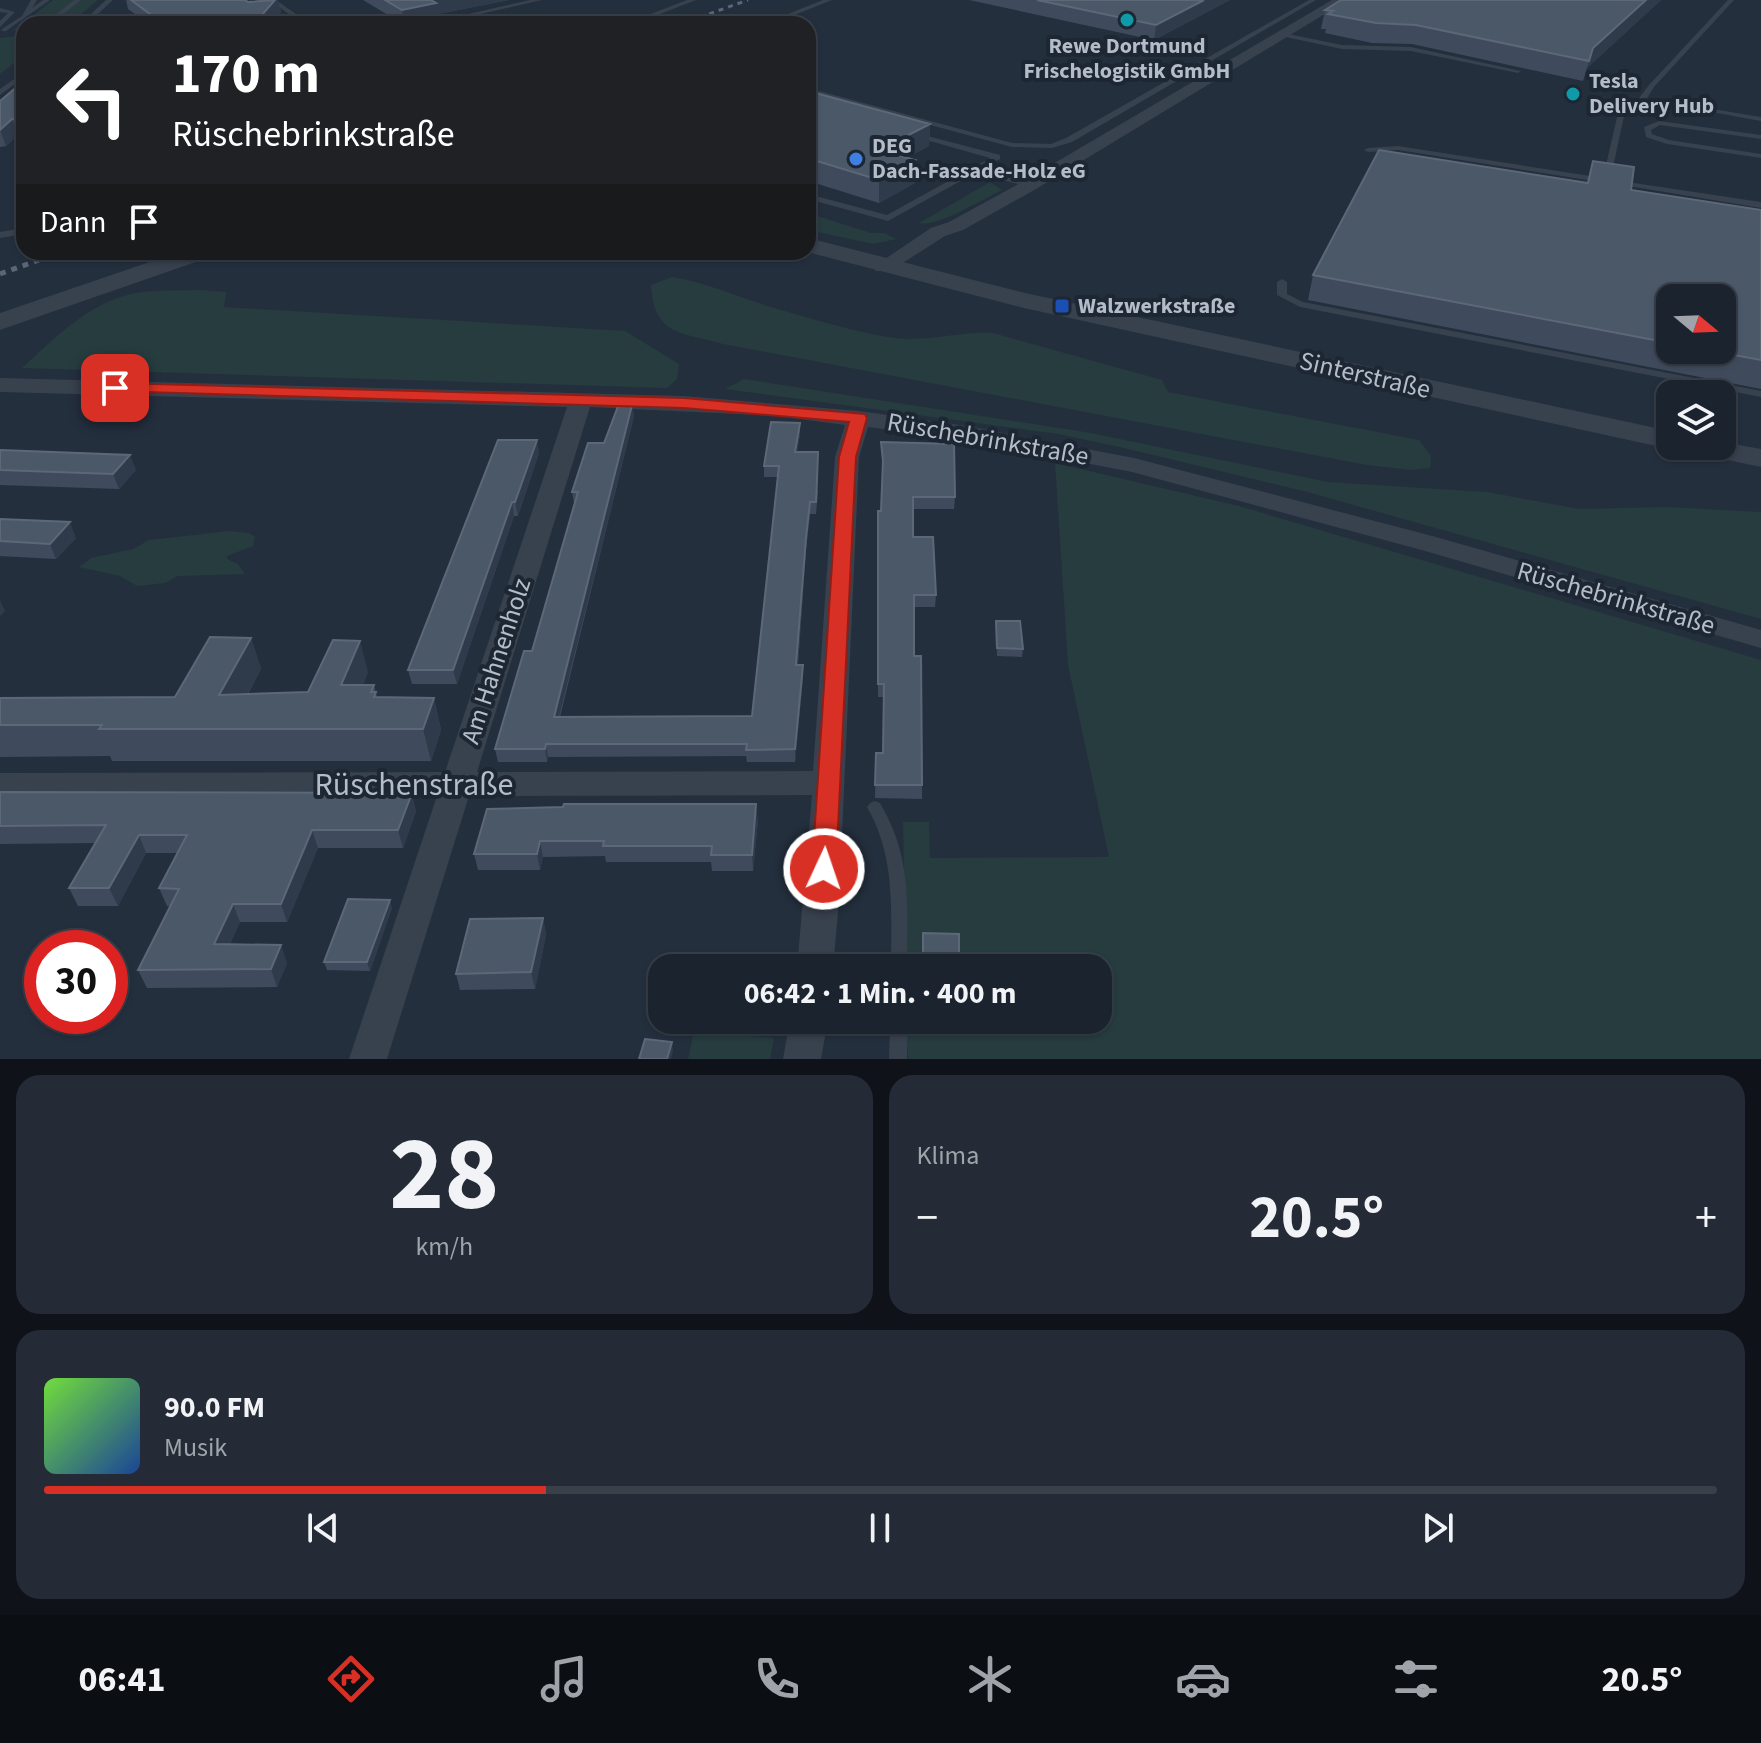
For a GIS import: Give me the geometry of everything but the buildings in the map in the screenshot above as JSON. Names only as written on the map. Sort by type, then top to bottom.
[{"type":"street","points":[[902,266],[938,232],[956,226],[1030,185],[1287,27],[1341,0]]},
{"type":"street","points":[[902,266],[953,237],[956,226]]},
{"type":"street","name":"Sinterstraße","points":[[820,248],[1062,306],[1656,437]]},
{"type":"street","points":[[0,322],[179,260]]},
{"type":"street","name":"Rüschebrinkstraße","points":[[0,385],[720,405],[859,418],[967,433],[1134,465],[1427,543],[1761,639]]},
{"type":"street","name":"Am Hahnenholz","points":[[368,1059],[581,400]]},
{"type":"street","points":[[816,954],[847,457],[859,418]]},
{"type":"street","points":[[1736,453],[1761,458]]},
{"type":"street","name":"Rüschenstraße","points":[[0,785],[828,783]]},
{"type":"street","points":[[802,1059],[806,1034]]},
{"type":"lane","points":[[2,10],[47,0]]},
{"type":"lane","points":[[56,16],[78,0]]},
{"type":"lane","points":[[92,16],[110,0]]},
{"type":"lane","points":[[272,0],[295,16]]},
{"type":"lane","points":[[465,16],[539,0]]},
{"type":"lane","points":[[650,16],[693,0]]},
{"type":"lane","points":[[787,16],[829,0]]},
{"type":"lane","points":[[816,92],[1012,145],[1052,146],[1287,27],[1313,0]]},
{"type":"lane","points":[[1649,107],[1643,98],[1651,86],[1731,0]]},
{"type":"lane","points":[[2,10],[12,12],[2,28]]},
{"type":"lane","points":[[1287,27],[1342,47],[1411,49],[1518,71],[1508,79]]},
{"type":"lane","points":[[0,93],[16,80]]},
{"type":"lane","points":[[1606,181],[1621,115],[1632,108],[1649,107],[1761,119]]},
{"type":"lane","points":[[1761,137],[1659,123],[1647,129],[1649,135],[1667,142],[1761,156]]},
{"type":"lane","points":[[816,198],[888,218],[997,157],[910,133]]},
{"type":"lane","points":[[1368,150],[1398,148],[1761,205]]},
{"type":"lane","points":[[974,170],[1030,185]]},
{"type":"lane","points":[[1282,282],[1282,295],[1300,304],[1761,394]]},
{"type":"lane","points":[[875,807],[885,820],[894,849],[898,954]]},
{"type":"lane","points":[[898,1059],[899,1034]]},
{"type":"green space","points":[[53,0],[98,0],[79,16],[37,16],[36,13]]},
{"type":"green space","points":[[16,36],[16,61],[0,74],[0,38]]},
{"type":"green space","points":[[990,182],[1002,190],[948,217],[919,223]]},
{"type":"green space","points":[[816,216],[896,239],[874,244],[816,232]]},
{"type":"green space","points":[[672,277],[881,336],[920,339],[993,333],[1162,380],[1168,392],[1419,440],[1431,456],[1430,468],[1411,470],[1367,465],[694,337],[664,323],[653,302],[651,285]]},
{"type":"green space","points":[[148,291],[226,292],[224,307],[625,331],[679,364],[677,379],[667,388],[22,368],[72,324],[115,299]]},
{"type":"green space","points":[[744,379],[1091,433],[1328,482],[1487,492],[1579,509],[1666,507],[1761,512],[1761,619],[1307,492],[1124,448],[1058,434],[725,389]]},
{"type":"green space","points":[[1055,463],[1239,506],[1761,660],[1761,1059],[908,1059],[907,1034],[1112,1034],[1112,954],[906,954],[903,822],[929,822],[930,858],[1109,857],[1068,665]]},
{"type":"green space","points":[[230,531],[249,533],[255,537],[253,546],[227,556],[245,574],[178,576],[165,583],[137,586],[120,576],[79,567],[91,558],[133,549],[149,540]]},
{"type":"green space","points":[[693,1034],[774,1038],[770,1059],[688,1059]]},
{"type":"railway","points":[[703,16],[748,0]]},
{"type":"railway","points":[[0,274],[39,260]]},
{"type":"place","name":"Rewe Dortmund Frischelogistik GmbH","points":[[1127,20]]},
{"type":"place","name":"Tesla Delivery Hub","points":[[1573,94]]},
{"type":"place","name":"DEG Dach-Fassade-Holz eG","points":[[856,159]]},
{"type":"place","name":"Walzwerkstraße","points":[[1062,306]]},
{"type":"route","points":[[115,388],[684,403],[859,418],[847,457],[824,869]]}]
